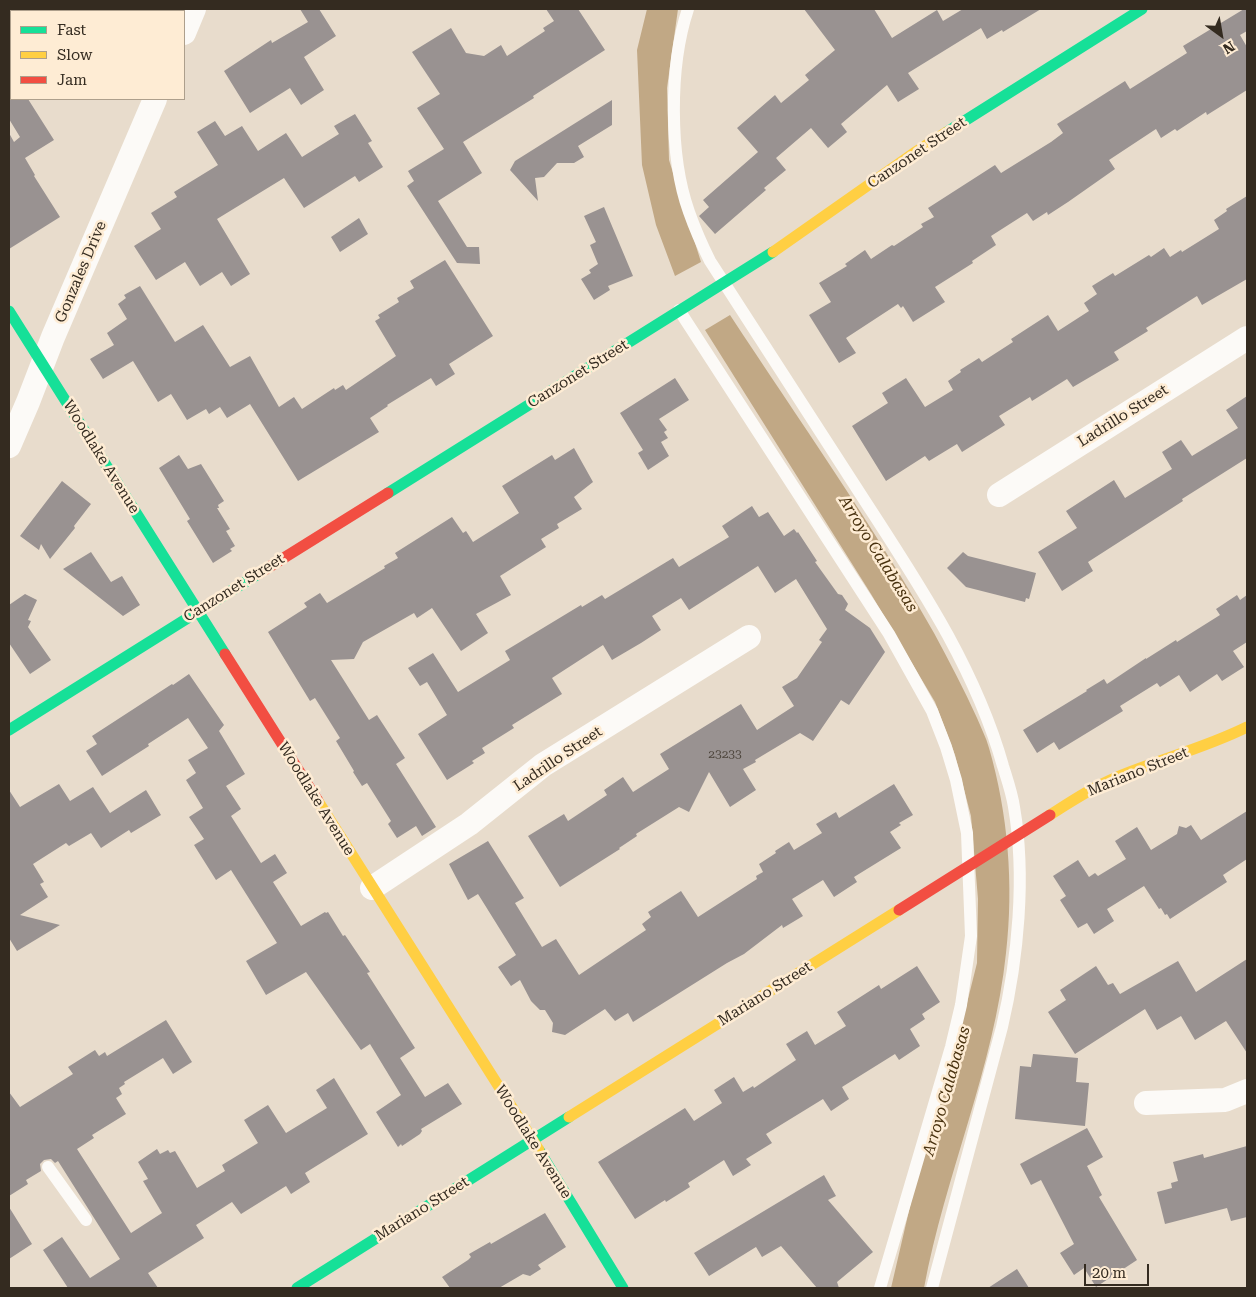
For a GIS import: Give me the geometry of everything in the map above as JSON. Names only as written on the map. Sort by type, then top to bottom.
[{"type":"street","points":[[185,30],[194,9]]},
{"type":"street","name":"Canzonet Street","points":[[9,730],[773,252],[914,153],[1142,9]]},
{"type":"street","name":"Gonzales Drive","points":[[9,446],[53,337],[155,100]]},
{"type":"street","name":"Woodlake Avenue","points":[[9,311],[533,1140],[623,1288]]},
{"type":"street","name":"Ladrillo Street","points":[[999,495],[1247,338]]},
{"type":"street","name":"Ladrillo Street","points":[[372,888],[469,824],[543,765],[749,637]]},
{"type":"street","name":"Mariano Street","points":[[296,1288],[968,868],[1082,794],[1117,777],[1227,737],[1247,727]]},
{"type":"street","points":[[1146,1103],[1224,1100],[1247,1091]]},
{"type":"lane","points":[[688,9],[678,53],[674,100],[675,144],[688,211],[699,239],[710,261],[910,571],[944,628],[973,683],[994,735],[1013,802],[1020,885],[1010,991],[932,1288]]},
{"type":"lane","points":[[679,310],[889,634],[924,696],[932,711],[946,748],[956,780],[967,833],[971,936],[961,1004],[880,1288]]},
{"type":"lane","points":[[48,1167],[86,1220]]},
{"type":"water","points":[[647,9],[678,9],[667,88],[669,160],[701,262],[675,276],[656,225],[642,165],[637,50]]},
{"type":"water","name":"Arroyo Calabasas","points":[[730,315],[835,472],[886,552],[934,633],[967,696],[985,736],[1001,798],[1008,849],[1009,901],[1006,953],[1000,996],[980,1080],[933,1246],[924,1288],[891,1288],[915,1185],[952,1063],[977,963],[978,899],[971,816],[955,755],[935,702],[871,594],[705,330]]},
{"type":"building","points":[[300,9],[319,9],[336,36],[304,57],[324,90],[301,105],[290,88],[250,113],[224,71],[271,40],[272,43],[308,22]]},
{"type":"building","points":[[546,9],[578,9],[605,50],[533,96],[534,98],[463,142],[482,173],[438,201],[467,247],[479,247],[480,264],[457,263],[407,186],[414,181],[408,171],[444,149],[417,108],[440,94],[412,52],[451,28],[466,53],[484,56],[501,45],[507,56],[545,31],[543,28],[554,21]]},
{"type":"building","points":[[804,9],[874,9],[892,38],[937,10],[943,21],[963,9],[1041,9],[1003,32],[1002,30],[987,39],[981,28],[908,73],[919,89],[898,102],[887,85],[841,124],[847,132],[828,148],[811,128],[776,158],[786,170],[715,234],[699,216],[709,207],[703,200],[758,152],[737,128],[775,95],[781,103],[809,80],[805,75],[835,50]]},
{"type":"building","points":[[1244,9],[1247,9],[1247,31],[1240,35],[1247,47],[1247,90],[1207,115],[1206,112],[1177,131],[1175,129],[1161,138],[1156,129],[1109,160],[1115,169],[1048,215],[1047,212],[1033,221],[1027,213],[991,236],[996,245],[972,261],[973,263],[935,287],[945,302],[913,322],[903,306],[901,308],[898,304],[846,338],[856,353],[839,363],[809,315],[831,302],[819,283],[847,266],[845,264],[865,250],[871,259],[892,245],[894,246],[923,227],[921,224],[934,217],[928,208],[995,165],[1001,173],[1051,142],[1063,133],[1057,124],[1125,81],[1130,89],[1187,53],[1183,46]]},
{"type":"building","points":[[9,99],[29,100],[54,140],[25,158],[60,217],[9,249],[9,133],[14,142],[20,137],[9,119]]},
{"type":"building","points":[[612,100],[612,125],[578,146],[584,157],[574,163],[557,163],[544,177],[535,178],[538,201],[510,170],[515,161]]},
{"type":"building","points":[[355,114],[372,141],[368,143],[383,167],[359,182],[355,176],[304,208],[284,178],[217,219],[250,274],[231,286],[222,272],[200,286],[185,262],[156,280],[134,246],[161,229],[151,213],[177,197],[174,192],[218,165],[197,132],[215,121],[225,136],[242,126],[258,151],[286,133],[302,157],[339,134],[334,126]]},
{"type":"building","points":[[1247,196],[1247,279],[1202,305],[1197,296],[1146,328],[1148,331],[1114,352],[1119,360],[1073,387],[1067,379],[1032,401],[1030,397],[999,416],[1005,425],[962,452],[957,444],[929,461],[925,456],[886,481],[852,426],[888,403],[882,393],[906,378],[925,407],[953,390],[948,381],[961,372],[960,370],[979,358],[982,362],[1013,342],[1011,339],[1048,315],[1058,331],[1089,311],[1084,303],[1097,294],[1092,286],[1113,273],[1115,276],[1164,248],[1170,257],[1181,250],[1182,252],[1219,229],[1214,220],[1227,211],[1226,209]]},
{"type":"building","points":[[604,207],[633,276],[608,286],[610,290],[594,300],[581,279],[591,273],[589,270],[598,264],[590,245],[596,242],[584,216]]},
{"type":"building","points":[[359,218],[368,234],[340,252],[331,237]]},
{"type":"building","points":[[445,260],[493,336],[449,364],[455,374],[436,386],[431,378],[387,405],[370,418],[379,432],[298,481],[250,404],[227,418],[220,407],[209,414],[206,409],[187,420],[171,394],[158,402],[133,361],[103,379],[90,359],[114,345],[107,333],[127,319],[118,304],[126,298],[124,295],[140,286],[175,342],[203,325],[230,367],[250,356],[279,407],[294,397],[302,409],[334,388],[335,390],[343,385],[346,390],[396,356],[375,321],[380,318],[378,315],[399,302],[397,298],[414,288],[410,281]]},
{"type":"building","points":[[675,378],[689,400],[659,419],[667,430],[664,432],[668,438],[661,442],[669,456],[648,470],[638,453],[643,450],[620,413]]},
{"type":"building","points":[[1247,396],[1247,458],[1088,562],[1093,571],[1062,591],[1038,552],[1077,528],[1066,511],[1114,480],[1125,498],[1172,469],[1162,452],[1181,440],[1192,456],[1238,428],[1226,410]]},
{"type":"building","points":[[574,448],[593,482],[574,497],[582,509],[557,524],[559,528],[541,539],[546,547],[500,576],[511,595],[476,614],[488,633],[461,651],[432,608],[417,618],[414,613],[363,642],[354,659],[331,660],[369,720],[377,715],[405,758],[396,764],[436,827],[422,836],[416,826],[397,838],[388,824],[391,821],[367,783],[362,786],[353,772],[336,741],[340,738],[315,698],[310,701],[268,632],[307,607],[304,603],[320,593],[327,603],[385,568],[384,566],[398,558],[395,553],[452,517],[463,533],[466,531],[473,542],[519,513],[502,486],[552,455],[555,460]]},
{"type":"building","points":[[179,455],[188,469],[201,464],[224,501],[217,508],[230,529],[226,531],[235,546],[230,549],[232,551],[213,563],[187,521],[190,519],[159,468]]},
{"type":"building","points":[[62,481],[91,504],[74,526],[75,528],[50,559],[41,544],[39,550],[20,536]]},
{"type":"building","points":[[752,506],[759,517],[768,512],[784,536],[794,529],[798,532],[817,561],[815,562],[838,594],[842,595],[848,604],[845,610],[870,628],[885,652],[849,705],[841,700],[813,741],[800,733],[743,769],[756,790],[730,807],[709,772],[689,812],[679,807],[636,834],[637,836],[620,849],[560,887],[528,836],[564,814],[568,821],[607,795],[604,790],[623,777],[633,792],[669,769],[660,754],[741,704],[757,730],[794,706],[782,687],[797,678],[822,642],[819,640],[827,629],[796,579],[775,593],[758,566],[689,610],[681,598],[652,616],[661,630],[641,643],[612,660],[603,645],[552,678],[562,694],[512,725],[514,728],[482,748],[485,753],[472,761],[474,763],[447,780],[418,734],[447,715],[427,682],[420,686],[408,668],[433,653],[458,692],[510,660],[505,651],[581,605],[582,607],[602,595],[605,599],[673,558],[679,567],[729,537],[722,526]]},
{"type":"building","points":[[91,552],[111,582],[122,576],[140,605],[123,616],[63,569]]},
{"type":"building","points":[[963,552],[968,556],[1036,573],[1029,599],[1026,598],[1025,602],[966,587],[947,568]]},
{"type":"building","points":[[25,594],[37,600],[28,620],[31,621],[28,627],[51,660],[30,674],[9,643],[9,605]]},
{"type":"building","points":[[1237,595],[1240,600],[1247,595],[1247,642],[1233,651],[1244,667],[1222,681],[1217,674],[1190,692],[1179,675],[1160,687],[1157,683],[1120,706],[1123,711],[1059,750],[1054,742],[1037,753],[1023,730],[1104,679],[1107,684],[1146,658],[1176,640],[1177,642],[1220,615],[1216,609]]},
{"type":"building","points":[[189,674],[224,725],[219,731],[245,774],[226,786],[241,809],[231,816],[261,863],[275,854],[287,873],[273,882],[301,926],[328,912],[343,936],[345,935],[370,972],[367,973],[415,1048],[400,1058],[425,1097],[448,1083],[462,1104],[421,1129],[420,1134],[402,1146],[401,1144],[398,1147],[376,1112],[401,1095],[370,1044],[361,1050],[306,972],[266,995],[246,961],[277,943],[231,870],[216,880],[194,845],[204,839],[189,817],[203,808],[186,780],[196,773],[188,760],[208,748],[188,718],[102,776],[86,751],[97,744],[92,736]]},
{"type":"building","points":[[59,784],[70,801],[93,787],[110,813],[146,790],[161,815],[131,833],[129,830],[101,848],[91,833],[69,846],[66,843],[33,864],[44,882],[40,884],[48,897],[20,915],[60,925],[17,951],[9,938],[9,790],[20,807]]},
{"type":"building","points":[[894,784],[913,815],[899,823],[901,825],[890,832],[901,848],[854,877],[857,882],[834,897],[823,880],[792,899],[803,916],[783,928],[782,925],[744,954],[633,1022],[628,1013],[615,1021],[605,1009],[565,1035],[552,1032],[553,1023],[545,1010],[540,1010],[531,1001],[520,980],[511,986],[498,967],[516,955],[478,894],[468,900],[449,864],[488,841],[524,898],[515,903],[542,947],[556,939],[579,975],[646,930],[642,924],[651,917],[648,912],[681,891],[698,917],[757,879],[756,876],[763,872],[759,864],[776,853],[775,851],[789,842],[794,850],[822,833],[816,824],[836,812],[839,818]]},
{"type":"building","points":[[1247,811],[1247,859],[1223,875],[1227,882],[1170,919],[1161,908],[1159,909],[1144,886],[1107,909],[1114,921],[1094,934],[1087,923],[1078,928],[1060,900],[1066,896],[1053,876],[1078,860],[1089,877],[1095,873],[1098,876],[1126,859],[1115,841],[1137,827],[1151,850],[1177,834],[1179,826],[1186,828],[1191,825],[1201,840]]},
{"type":"building","points":[[1247,959],[1247,1053],[1226,1021],[1195,1040],[1181,1016],[1157,1030],[1145,1009],[1075,1054],[1048,1012],[1066,1000],[1060,990],[1096,966],[1108,985],[1113,983],[1120,994],[1178,961],[1196,992]]},
{"type":"building","points":[[917,966],[940,1002],[922,1014],[925,1019],[910,1029],[920,1046],[899,1060],[895,1054],[842,1087],[849,1099],[831,1111],[823,1099],[766,1134],[772,1143],[746,1159],[751,1165],[733,1176],[724,1160],[688,1183],[690,1187],[635,1219],[598,1162],[685,1108],[694,1121],[722,1103],[714,1090],[734,1077],[743,1092],[753,1086],[754,1088],[796,1060],[786,1044],[807,1031],[815,1045],[846,1026],[837,1012],[879,985],[881,989]]},
{"type":"building","points":[[166,1020],[192,1062],[173,1074],[163,1058],[124,1082],[125,1084],[119,1088],[122,1094],[116,1098],[126,1114],[92,1135],[94,1138],[77,1149],[131,1233],[162,1213],[143,1181],[148,1179],[138,1162],[157,1149],[160,1154],[168,1150],[170,1153],[175,1151],[197,1188],[225,1171],[222,1165],[258,1143],[244,1120],[268,1105],[286,1133],[327,1108],[316,1090],[334,1078],[368,1134],[305,1173],[310,1182],[291,1194],[286,1186],[241,1214],[232,1202],[196,1225],[204,1238],[148,1273],[158,1288],[68,1288],[43,1250],[62,1237],[90,1278],[120,1259],[58,1161],[55,1163],[51,1159],[44,1160],[40,1164],[41,1171],[26,1180],[28,1184],[9,1196],[9,1092],[20,1107],[73,1074],[68,1067],[95,1050],[99,1056],[105,1052],[107,1056]]},
{"type":"building","points":[[1033,1054],[1078,1058],[1076,1082],[1089,1083],[1085,1126],[1015,1119],[1020,1066],[1031,1067]]},
{"type":"building","points":[[1087,1128],[1103,1157],[1087,1166],[1102,1195],[1099,1197],[1137,1260],[1096,1287],[1084,1268],[1074,1275],[1060,1253],[1074,1244],[1041,1180],[1031,1185],[1020,1164]]},
{"type":"building","points":[[1247,1146],[1247,1217],[1231,1221],[1227,1208],[1165,1224],[1157,1192],[1172,1188],[1171,1183],[1178,1181],[1173,1162],[1203,1154],[1204,1158]]},
{"type":"building","points":[[824,1175],[836,1196],[828,1200],[873,1252],[837,1282],[839,1288],[817,1288],[781,1246],[762,1257],[756,1247],[709,1276],[694,1253]]},
{"type":"building","points":[[9,1207],[32,1244],[9,1259]]},
{"type":"building","points":[[545,1213],[566,1247],[538,1265],[541,1269],[530,1276],[523,1274],[499,1288],[450,1288],[442,1277],[468,1260],[471,1257],[469,1254],[490,1242],[491,1244]]},
{"type":"building","points":[[1017,1269],[1029,1288],[988,1288]]},
{"type":"traffic: fast","points":[[947,132],[1142,9]]},
{"type":"traffic: fast","points":[[388,493],[773,252]]},
{"type":"traffic: fast","points":[[9,311],[225,654]]},
{"type":"traffic: fast","points":[[9,730],[258,574]]},
{"type":"traffic: fast","points":[[297,1288],[569,1117]]},
{"type":"traffic: fast","points":[[539,1150],[623,1288]]},
{"type":"traffic: slow","points":[[773,252],[947,132]]},
{"type":"traffic: slow","points":[[1050,815],[1108,781],[1247,727]]},
{"type":"traffic: slow","points":[[318,801],[539,1150]]},
{"type":"traffic: slow","points":[[569,1117],[899,910]]},
{"type":"traffic: jam","points":[[258,574],[388,493]]},
{"type":"traffic: jam","points":[[225,654],[318,801]]},
{"type":"traffic: jam","points":[[899,910],[1050,815]]}]
